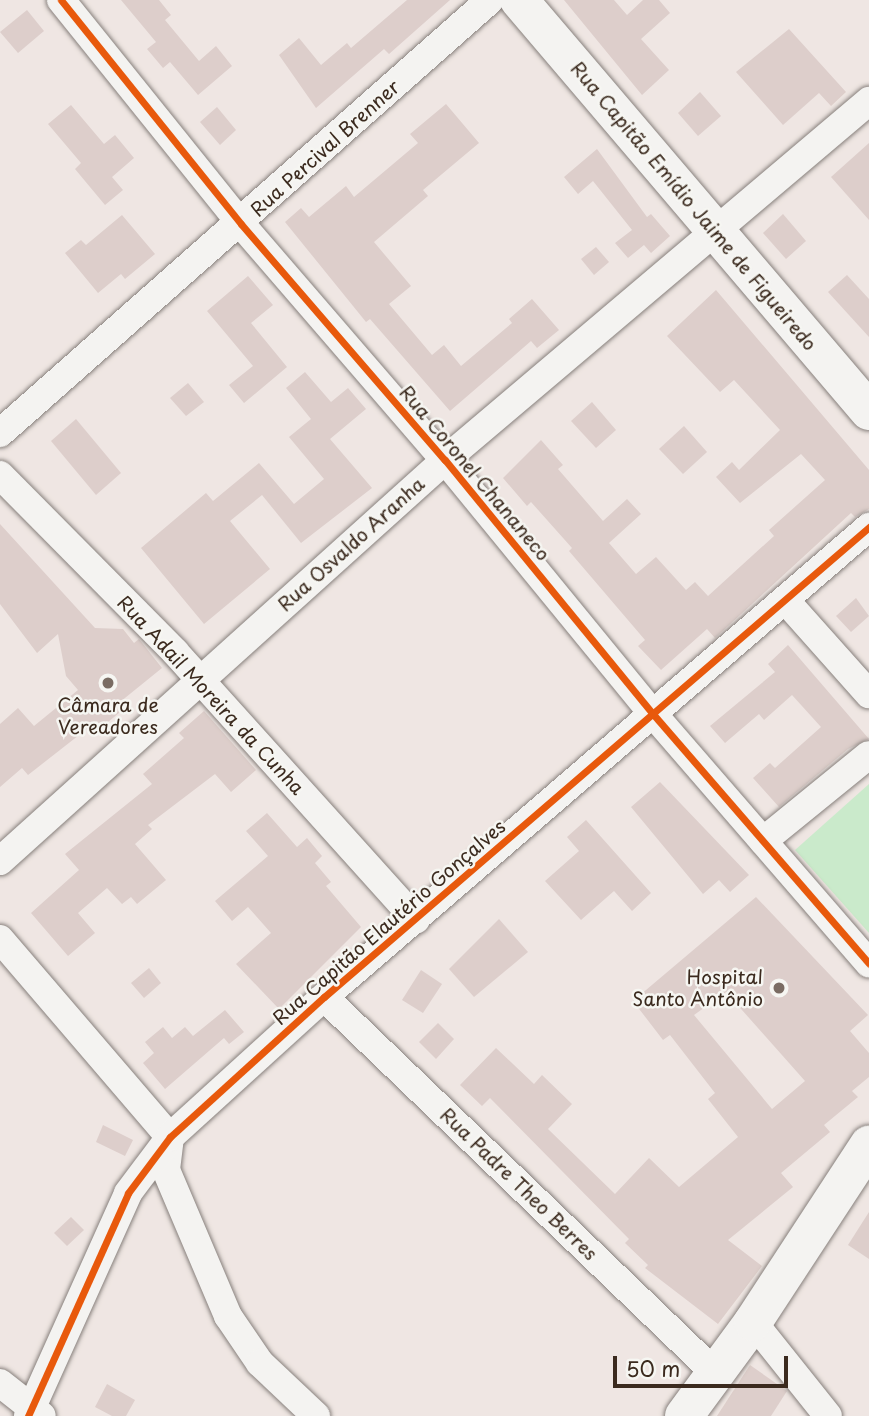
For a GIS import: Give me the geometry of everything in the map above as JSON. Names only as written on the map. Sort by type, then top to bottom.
[{"type":"main road","name":"Rua Capitão Emídio Jaime de Figueiredo","points":[[519,0],[869,411]]},
{"type":"main road","points":[[684,1416],[713,1371],[753,1322],[869,1146]]},
{"type":"street","name":"Rua Coronel Chananeco","points":[[61,0],[241,224],[445,460],[653,714],[869,963]]},
{"type":"street","name":"Rua Percival Brenner","points":[[0,433],[241,224],[490,0]]},
{"type":"street","name":"Rua Osvaldo Aranha","points":[[0,861],[445,460],[869,101]]},
{"type":"street","name":"Rua Adail Moreira da Cunha","points":[[0,475],[200,680],[416,920]]},
{"type":"street","name":"Rua Capitão Elautério Gonçalves","points":[[34,1414],[128,1194],[170,1137],[324,997],[869,527]]},
{"type":"street","points":[[786,601],[869,694]]},
{"type":"street","points":[[763,841],[869,755]]},
{"type":"street","points":[[0,939],[170,1137],[166,1170],[228,1316],[260,1363],[316,1416]]},
{"type":"street","name":"Rua Padre Theo Berres","points":[[324,997],[713,1371]]},
{"type":"street","points":[[753,1322],[828,1416]]},
{"type":"street","points":[[0,1383],[34,1414]]},
{"type":"green space","points":[[869,784],[869,933],[795,850]]},
{"type":"building","points":[[121,0],[159,0],[171,15],[165,20],[199,61],[216,46],[232,66],[198,95],[170,62],[163,68],[147,49],[156,42]]},
{"type":"building","points":[[407,0],[450,0],[389,54],[384,49],[316,108],[279,55],[299,38],[321,65],[347,43],[351,48]]},
{"type":"building","points":[[564,0],[614,0],[627,15],[643,0],[659,0],[670,13],[641,39],[669,70],[642,95]]},
{"type":"building","points":[[27,10],[44,31],[18,53],[0,32]]},
{"type":"building","points":[[789,29],[846,92],[831,106],[819,93],[783,125],[736,72]]},
{"type":"building","points":[[700,92],[721,116],[698,136],[678,113]]},
{"type":"building","points":[[446,104],[479,143],[423,190],[428,196],[374,242],[411,286],[389,304],[432,355],[444,345],[461,366],[512,323],[509,319],[532,299],[559,330],[537,348],[531,341],[450,411],[370,319],[366,322],[285,222],[301,208],[309,217],[346,186],[354,197],[418,143],[410,134]]},
{"type":"building","points":[[71,105],[104,144],[115,135],[134,158],[112,177],[123,190],[105,205],[75,169],[81,163],[48,124]]},
{"type":"building","points":[[217,107],[236,130],[220,145],[200,122]]},
{"type":"building","points":[[869,143],[869,220],[831,177]]},
{"type":"building","points":[[597,149],[647,217],[651,214],[670,236],[651,253],[644,245],[628,258],[615,243],[632,230],[593,181],[578,194],[564,177]]},
{"type":"building","points":[[783,214],[806,241],[786,259],[763,233]]},
{"type":"building","points":[[122,215],[155,254],[125,279],[121,274],[98,293],[65,253],[81,240],[86,245]]},
{"type":"building","points":[[596,247],[609,262],[594,275],[581,259]]},
{"type":"building","points":[[847,275],[869,299],[869,337],[828,292]]},
{"type":"building","points":[[248,276],[273,305],[251,323],[287,367],[244,403],[229,385],[253,366],[207,311]]},
{"type":"building","points":[[716,290],[869,470],[869,509],[855,517],[851,513],[715,638],[707,629],[661,670],[638,646],[645,640],[569,551],[572,548],[531,502],[527,506],[503,478],[541,440],[563,465],[558,469],[603,521],[627,499],[641,514],[609,543],[636,574],[656,557],[686,590],[695,582],[708,596],[774,536],[769,530],[825,480],[801,454],[740,503],[716,477],[732,462],[739,470],[780,430],[734,380],[720,392],[667,336]]},
{"type":"building","points":[[305,372],[331,402],[348,388],[366,409],[330,439],[372,488],[301,543],[262,495],[230,521],[270,569],[204,624],[141,548],[206,493],[213,501],[259,463],[294,504],[324,479],[289,437],[311,419],[286,388]]},
{"type":"building","points":[[188,383],[204,402],[186,416],[170,398]]},
{"type":"building","points":[[592,402],[616,430],[596,448],[571,421]]},
{"type":"building","points":[[76,419],[121,473],[96,495],[51,441]]},
{"type":"building","points":[[684,426],[707,452],[683,474],[659,449]]},
{"type":"building","points":[[0,524],[95,628],[123,629],[134,643],[139,639],[162,668],[120,702],[125,708],[102,727],[97,721],[28,775],[22,768],[0,787],[0,724],[18,708],[34,726],[78,690],[66,676],[58,634],[37,653],[0,604]]},
{"type":"building","points":[[856,598],[869,616],[851,632],[836,616]]},
{"type":"building","points":[[788,645],[869,739],[848,749],[779,807],[753,778],[770,763],[775,768],[821,727],[792,695],[764,720],[759,714],[725,743],[710,726],[775,672],[768,664]]},
{"type":"building","points":[[204,711],[256,770],[231,792],[215,774],[148,825],[152,829],[135,844],[166,880],[137,904],[131,897],[122,904],[107,888],[78,913],[95,933],[68,956],[31,913],[79,870],[65,854],[152,784],[143,774],[184,738],[179,733]]},
{"type":"building","points":[[660,782],[749,875],[730,892],[719,880],[703,894],[631,807]]},
{"type":"building","points":[[267,813],[297,847],[307,838],[322,856],[315,863],[331,882],[326,886],[361,927],[279,1009],[236,964],[271,933],[248,907],[232,921],[215,901],[268,856],[246,831]]},
{"type":"building","points":[[586,820],[651,893],[632,911],[614,891],[581,920],[545,881],[579,851],[567,837]]},
{"type":"building","points":[[756,897],[868,1015],[850,1031],[869,1053],[869,1077],[852,1091],[858,1097],[824,1125],[830,1132],[781,1173],[793,1187],[728,1240],[762,1266],[718,1324],[645,1268],[648,1265],[625,1243],[629,1239],[490,1098],[482,1106],[460,1085],[496,1048],[534,1084],[542,1075],[572,1104],[548,1129],[615,1194],[649,1158],[679,1187],[738,1137],[708,1099],[715,1093],[670,1035],[663,1040],[633,1001]],"holes":[[[726,992],[805,1081],[772,1109],[694,1015]]]},
{"type":"building","points":[[499,919],[528,952],[474,997],[449,969]]},
{"type":"building","points":[[149,968],[161,983],[144,998],[131,983]]},
{"type":"building","points":[[421,970],[442,984],[423,1013],[402,1000]]},
{"type":"building","points":[[225,1010],[244,1032],[229,1044],[224,1038],[165,1089],[143,1063],[154,1053],[145,1042],[163,1027],[172,1038],[185,1027],[193,1036]]},
{"type":"building","points":[[438,1023],[454,1039],[436,1059],[419,1042]]},
{"type":"building","points":[[103,1125],[133,1140],[125,1156],[96,1142]]},
{"type":"building","points":[[869,1212],[869,1259],[848,1245]]},
{"type":"building","points":[[71,1217],[84,1230],[67,1246],[54,1233]]},
{"type":"building","points":[[750,1365],[787,1391],[771,1416],[717,1416]]},
{"type":"building","points":[[107,1384],[135,1400],[126,1416],[112,1416],[95,1407]]},
{"type":"cycle path","points":[[61,0],[241,224],[445,460],[653,714],[869,963]]},
{"type":"cycle path","points":[[28,1416],[128,1193],[170,1137],[324,997],[869,527]]},
{"type":"place","name":"Câmara de Vereadores","points":[[108,683]]},
{"type":"place","name":"Hospital Santo Antônio","points":[[779,988]]}]
